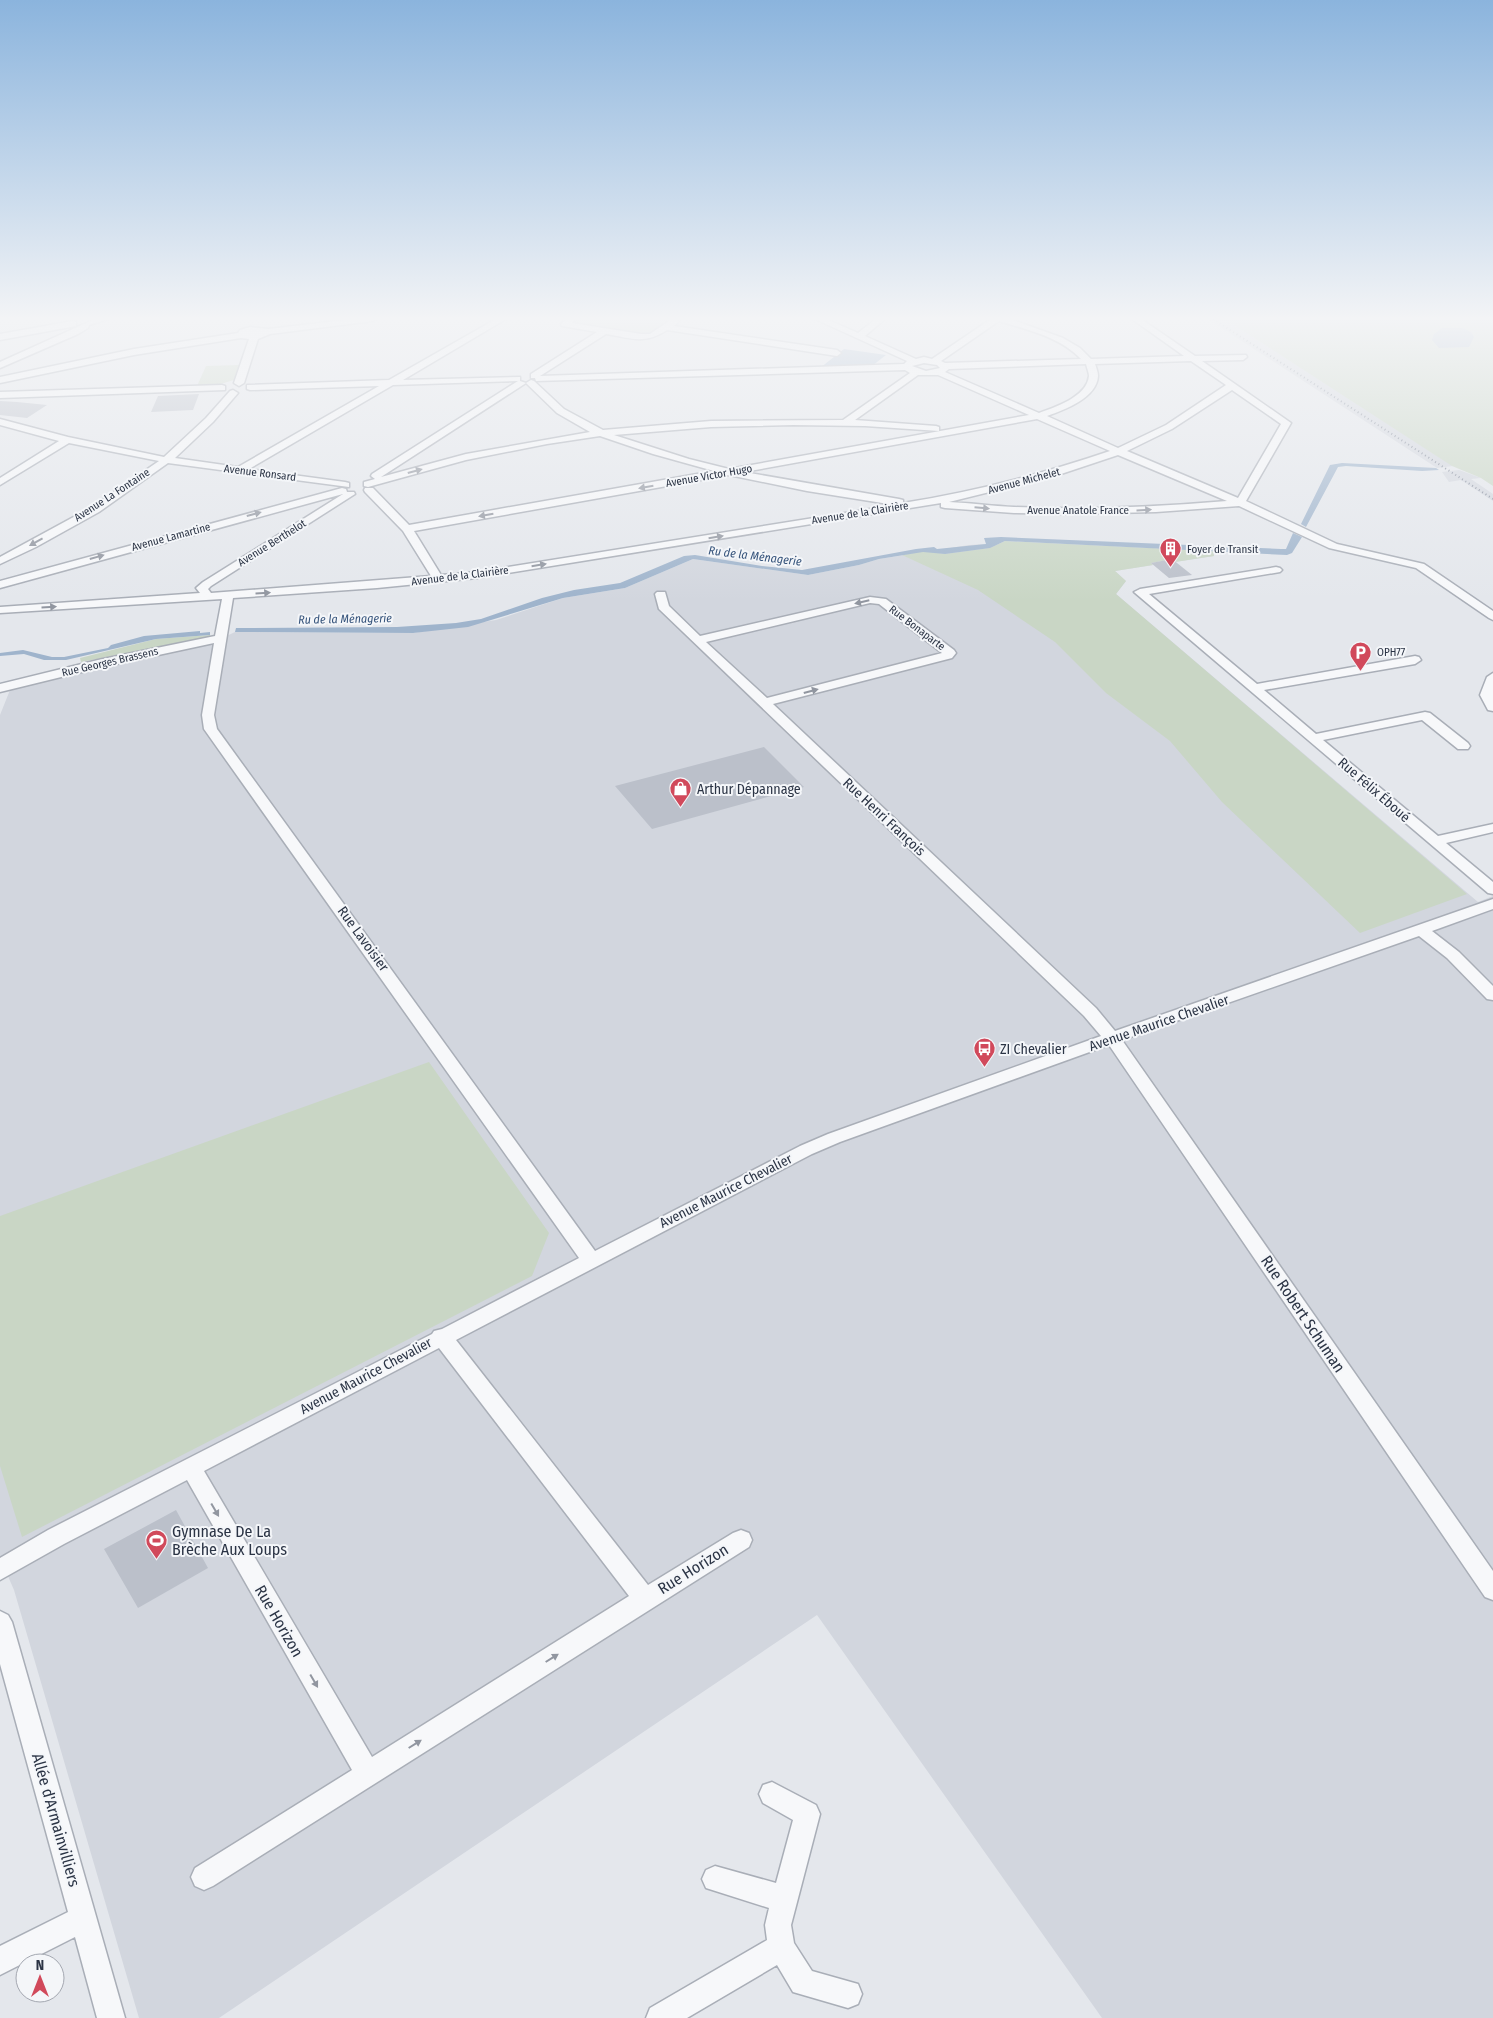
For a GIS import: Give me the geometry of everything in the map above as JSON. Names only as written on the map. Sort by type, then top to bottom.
[{"type":"street","name":"Avenue La Fontaine","points":[[0,560],[73,521],[124,490],[166,460],[195,436],[218,413]]},
{"type":"street","points":[[238,471],[339,413]]},
{"type":"street","points":[[438,579],[407,529],[367,486],[478,413]]},
{"type":"street","points":[[565,413],[600,434],[673,458],[728,472],[827,491],[916,504]]},
{"type":"street","points":[[846,422],[859,413]]},
{"type":"street","points":[[1034,413],[1240,503],[1333,546],[1420,566],[1493,616]]},
{"type":"street","name":"Avenue Victor Hugo","points":[[407,529],[953,432],[1047,413]]},
{"type":"street","name":"Avenue Michelet","points":[[916,504],[1023,482],[1119,451],[1169,427],[1191,413]]},
{"type":"street","points":[[1240,503],[1286,423],[1272,413]]},
{"type":"street","name":"Avenue Ronsard","points":[[0,422],[67,440],[166,460],[346,490]]},
{"type":"street","name":"Avenue Lamartine","points":[[0,585],[346,490],[363,492],[367,486],[474,456],[600,434],[721,424],[846,422],[921,427],[953,432]]},
{"type":"street","points":[[0,482],[67,440]]},
{"type":"street","name":"Avenue Berthelot","points":[[208,596],[202,588],[207,584],[346,490]]},
{"type":"street","name":"Avenue Anatole France","points":[[916,504],[1088,511],[1163,509],[1240,503]]},
{"type":"street","name":"Avenue de la Clairière","points":[[0,610],[228,596],[438,579],[519,568],[916,504]]},
{"type":"street","name":"Rue Félix Éboué","points":[[1276,570],[1140,592],[1493,890]]},
{"type":"street","name":"Rue Henri François","points":[[661,594],[663,607],[1090,1012],[1112,1038]]},
{"type":"street","name":"Rue Lavoisier","points":[[228,596],[208,715],[211,729],[418,1015],[591,1260]]},
{"type":"street","name":"Rue Bonaparte","points":[[698,640],[870,600],[882,601],[950,653],[764,703]]},
{"type":"street","name":"Rue Georges Brassens","points":[[0,688],[98,664],[222,638]]},
{"type":"street","points":[[1256,688],[1415,660]]},
{"type":"street","points":[[1493,678],[1486,695],[1493,707]]},
{"type":"street","points":[[1314,738],[1439,714]]},
{"type":"street","points":[[1424,716],[1463,746]]},
{"type":"street","points":[[1434,841],[1493,828]]},
{"type":"street","name":"Avenue Maurice Chevalier","points":[[0,1570],[56,1537],[441,1336],[821,1143],[1493,904]]},
{"type":"street","points":[[1421,930],[1453,955],[1493,995]]},
{"type":"street","name":"Rue Robert Schuman","points":[[1112,1038],[1493,1590]]},
{"type":"street","name":"Rue Horizon","points":[[441,1336],[645,1599]]},
{"type":"street","name":"Rue Horizon","points":[[190,1468],[368,1774]]},
{"type":"street","name":"Rue Horizon","points":[[204,1877],[741,1540]]},
{"type":"street","name":"Allée d'Armainvilliers","points":[[0,1622],[111,2018]]},
{"type":"street","points":[[772,1794],[807,1814],[778,1925],[781,1947],[803,1982],[848,1994]]},
{"type":"street","points":[[715,1879],[786,1899]]},
{"type":"street","points":[[0,1960],[83,1918]]},
{"type":"street","points":[[660,2018],[781,1947]]},
{"type":"shaded area","points":[[1353,413],[1371,413],[1453,466],[1437,468]]},
{"type":"shaded area","points":[[1459,470],[1481,478],[1471,479],[1493,494],[1493,501],[1461,480],[1449,482],[1442,472]]},
{"type":"shaded area","points":[[987,544],[1213,551],[1214,556],[1175,562],[1172,559],[1151,563],[1153,565],[1115,571],[1126,581],[1116,594],[1478,902],[1493,896],[1493,2018],[1102,2018],[817,1615],[219,2018],[139,2018],[14,1590],[0,1558],[0,715],[10,690],[86,670],[210,644],[235,632],[413,633],[496,620],[563,598],[625,588],[693,559],[808,575],[879,559]]},
{"type":"green space","points":[[1370,413],[1493,413],[1493,486],[1481,478],[1452,466]]},
{"type":"green space","points":[[1005,541],[1213,551],[1214,556],[1175,562],[1172,559],[1151,563],[1153,565],[1115,571],[1126,581],[1116,594],[1467,894],[1360,933],[1222,802],[1170,741],[1106,693],[1055,642],[978,590],[902,555],[923,551],[945,554],[990,548]]},
{"type":"green space","points":[[210,635],[210,637],[81,662],[80,658],[156,639]]},
{"type":"green space","points":[[429,1062],[549,1233],[532,1276],[22,1537],[0,1466],[0,1216]]},
{"type":"water","points":[[1342,463],[1436,468],[1439,470],[1422,471],[1338,467],[1306,527],[1301,524],[1330,465]]},
{"type":"water","points":[[1293,533],[1302,537],[1292,553],[1287,555],[1005,541],[990,548],[945,554],[923,552],[879,559],[808,575],[693,559],[625,588],[563,598],[468,627],[413,633],[235,632],[236,628],[397,627],[456,623],[481,619],[542,598],[574,590],[620,583],[684,556],[695,555],[762,566],[802,570],[916,549],[986,544],[984,538],[1001,537],[1286,549]]},
{"type":"water","points":[[200,631],[200,633],[210,632],[210,635],[156,639],[66,660],[44,660],[24,654],[0,656],[0,653],[23,650],[52,657],[64,657],[108,648],[111,645],[144,636]]},
{"type":"building","points":[[0,413],[34,413],[27,418],[0,415]]},
{"type":"building","points":[[1172,559],[1192,575],[1169,578],[1151,563]]},
{"type":"building","name":"Arthur Dépannage","points":[[764,747],[804,787],[652,829],[615,786]]},
{"type":"building","name":"Gymnase De La Brèche Aux Loups","points":[[176,1510],[208,1568],[138,1608],[104,1549]]},
{"type":"railway","points":[[1359,413],[1493,499]]},
{"type":"place","name":"Foyer de Transit","points":[[1171,568]]},
{"type":"place","name":"OPH77","points":[[1361,671]]},
{"type":"place","name":"Arthur Dépannage","points":[[681,808]]},
{"type":"place","name":"ZI Chevalier","points":[[984,1068]]},
{"type":"place","name":"Gymnase De La Brèche Aux Loups","points":[[156,1559]]},
{"type":"water label","name":"Ru de la Ménagerie","points":[[755,556]]},
{"type":"water label","name":"Ru de la Ménagerie","points":[[345,619]]}]
